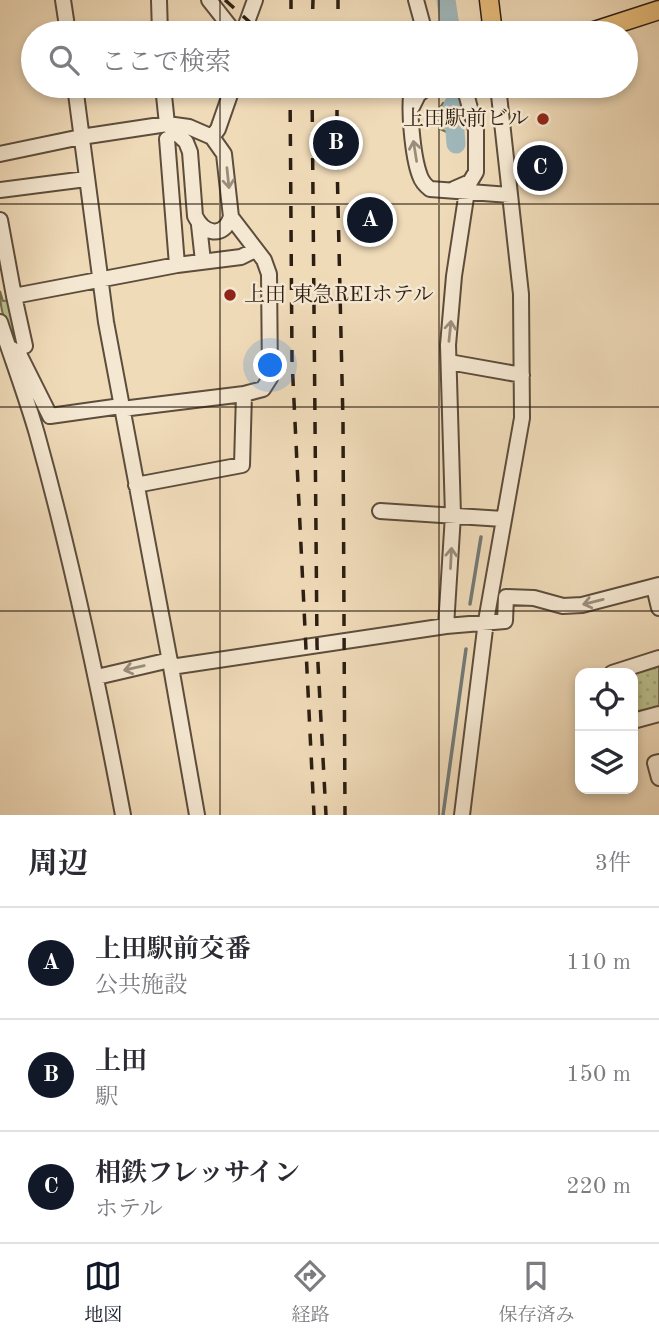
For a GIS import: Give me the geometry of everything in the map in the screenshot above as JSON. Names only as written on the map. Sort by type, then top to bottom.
[{"type":"main road","points":[[489,0],[492,21]]},
{"type":"main road","points":[[625,21],[659,10]]},
{"type":"street","points":[[63,0],[66,21]]},
{"type":"street","points":[[159,0],[160,21]]},
{"type":"street","points":[[209,0],[225,21]]},
{"type":"street","points":[[247,21],[255,0]]},
{"type":"street","points":[[416,0],[422,21]]},
{"type":"street","points":[[76,98],[99,279],[197,815]]},
{"type":"street","points":[[164,98],[177,265]]},
{"type":"street","points":[[190,152],[196,142],[218,129],[229,98]]},
{"type":"street","points":[[412,98],[411,112],[420,178],[430,189],[510,195]]},
{"type":"street","points":[[411,112],[416,98]]},
{"type":"street","points":[[464,98],[476,130],[476,172],[480,185],[493,194]]},
{"type":"street","points":[[462,815],[486,621],[522,418],[522,294],[499,98]]},
{"type":"street","points":[[0,155],[81,138],[167,132],[189,127],[209,136],[224,154],[227,165],[231,217],[229,224],[221,231],[211,233],[200,225]]},
{"type":"street","points":[[167,132],[186,142],[190,152],[195,216],[200,225],[203,261]]},
{"type":"street","points":[[446,626],[453,515],[449,362],[454,276],[460,190],[470,182],[476,172]]},
{"type":"street","points":[[0,190],[86,178]]},
{"type":"street","points":[[171,187],[192,186]]},
{"type":"street","points":[[8,346],[19,354],[51,416],[243,394],[263,389],[270,379],[268,266],[243,229],[231,217]]},
{"type":"street","points":[[0,220],[25,346]]},
{"type":"street","points":[[15,296],[177,265],[240,257],[256,250]]},
{"type":"street","points":[[0,322],[39,443],[97,677],[123,815]]},
{"type":"street","points":[[449,362],[522,374]]},
{"type":"street","points":[[136,485],[242,465],[243,394]]},
{"type":"street","points":[[380,511],[503,519]]},
{"type":"street","points":[[97,677],[171,664],[446,626],[505,621],[506,597],[534,598],[563,606],[582,605],[656,586],[659,608]]},
{"type":"street","points":[[628,668],[659,658]]},
{"type":"street","points":[[638,720],[659,714]]},
{"type":"street","points":[[659,762],[655,763],[659,778]]},
{"type":"green space","points":[[443,103],[450,103],[458,108],[464,126],[461,135],[453,135],[440,129],[437,112]]},
{"type":"green space","points":[[0,291],[3,301],[12,300],[19,341],[4,318]]},
{"type":"green space","points":[[659,662],[659,710],[638,716],[638,671]]},
{"type":"waterway","points":[[446,0],[449,21]]},
{"type":"waterway","points":[[453,105],[456,144]]},
{"type":"waterway","points":[[470,604],[481,537]]},
{"type":"waterway","points":[[443,815],[466,649]]},
{"type":"railway","points":[[225,0],[249,21]]},
{"type":"railway","points":[[291,0],[291,21]]},
{"type":"railway","points":[[312,21],[313,0]]},
{"type":"railway","points":[[338,0],[338,21]]},
{"type":"railway","points":[[290,98],[292,360],[314,815]]},
{"type":"railway","points":[[312,98],[317,645],[326,815]]},
{"type":"railway","points":[[337,98],[343,422],[345,815]]},
{"type":"place","name":"上田駅前ビル","points":[[543,119]]},
{"type":"place","name":"上田","points":[[336,143]]},
{"type":"place","name":"相鉄フレッサイン","points":[[540,168]]},
{"type":"place","name":"上田駅前交番","points":[[370,220]]},
{"type":"place","name":"上田 東急REIホテル","points":[[230,295]]}]
